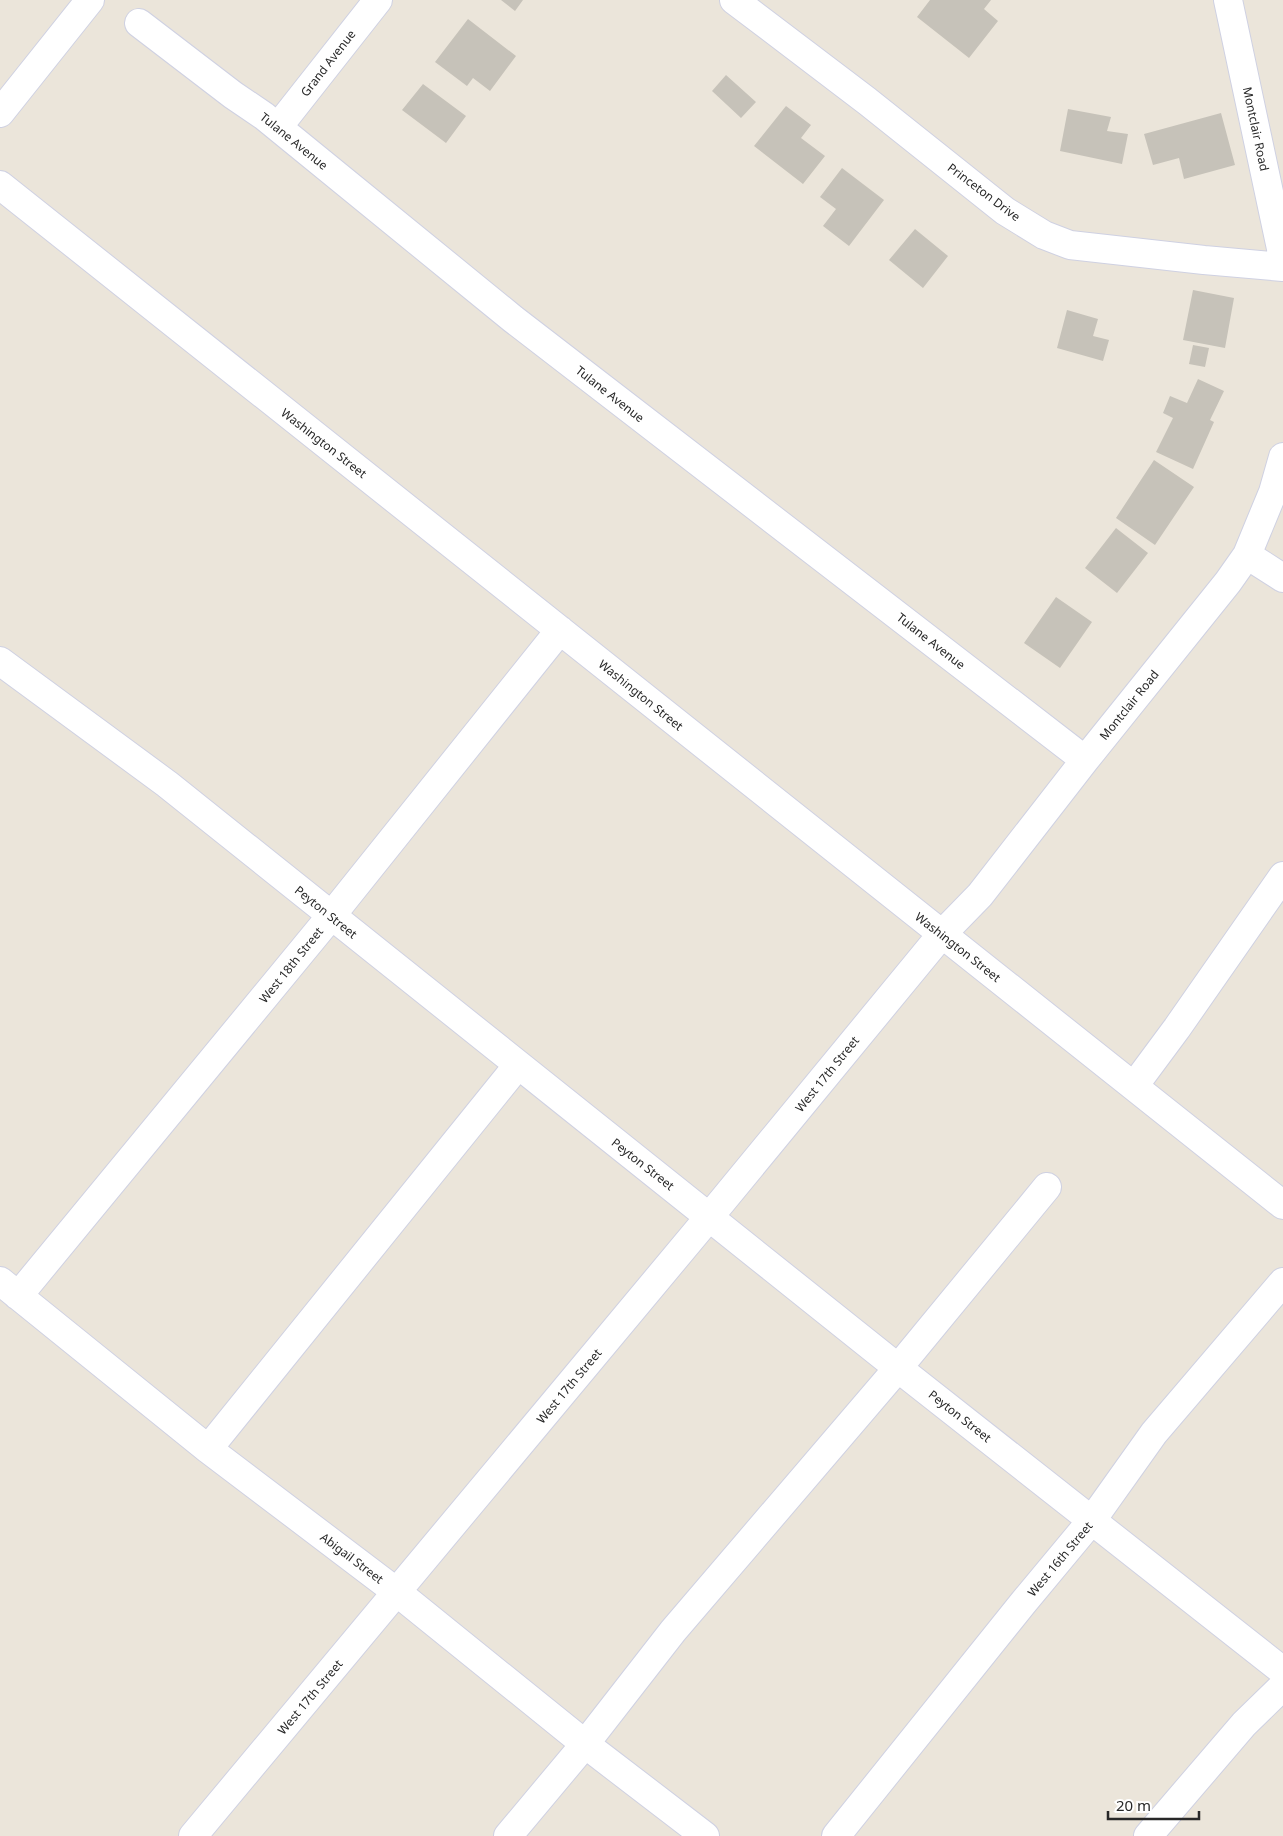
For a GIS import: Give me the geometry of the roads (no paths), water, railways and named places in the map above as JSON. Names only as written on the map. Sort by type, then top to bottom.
[{"type":"street","points":[[0,113],[90,0]]},
{"type":"street","name":"Grand Avenue","points":[[278,127],[378,0]]},
{"type":"street","name":"Princeton Drive","points":[[734,0],[867,101],[1005,211],[1044,235],[1070,245],[1283,267]]},
{"type":"street","name":"Montclair Road","points":[[1228,0],[1283,258]]},
{"type":"street","name":"Tulane Avenue","points":[[139,23],[278,127],[512,319],[1085,760]]},
{"type":"street","name":"Washington Street","points":[[0,185],[1283,1205]]},
{"type":"street","name":"Montclair Road","points":[[942,934],[980,895],[1085,760],[1228,582],[1247,555],[1273,492],[1283,457]]},
{"type":"street","points":[[1247,555],[1283,578]]},
{"type":"street","name":"West 18th Street","points":[[5,1287],[331,916],[560,630]]},
{"type":"street","name":"Peyton Street","points":[[0,661],[167,784],[898,1368],[1283,1671]]},
{"type":"street","points":[[1134,1086],[1177,1028],[1283,876]]},
{"type":"street","name":"West 17th Street","points":[[193,1836],[398,1592],[942,934]]},
{"type":"street","points":[[208,1449],[518,1065]]},
{"type":"street","points":[[508,1836],[585,1744],[673,1631],[898,1368],[1047,1188]]},
{"type":"street","name":"West 16th Street","points":[[836,1836],[1092,1520],[1154,1433],[1283,1282]]},
{"type":"street","name":"Abigail Street","points":[[5,1287],[208,1449],[398,1592],[585,1744],[705,1836]]},
{"type":"street","points":[[1148,1836],[1244,1724],[1283,1686]]}]
